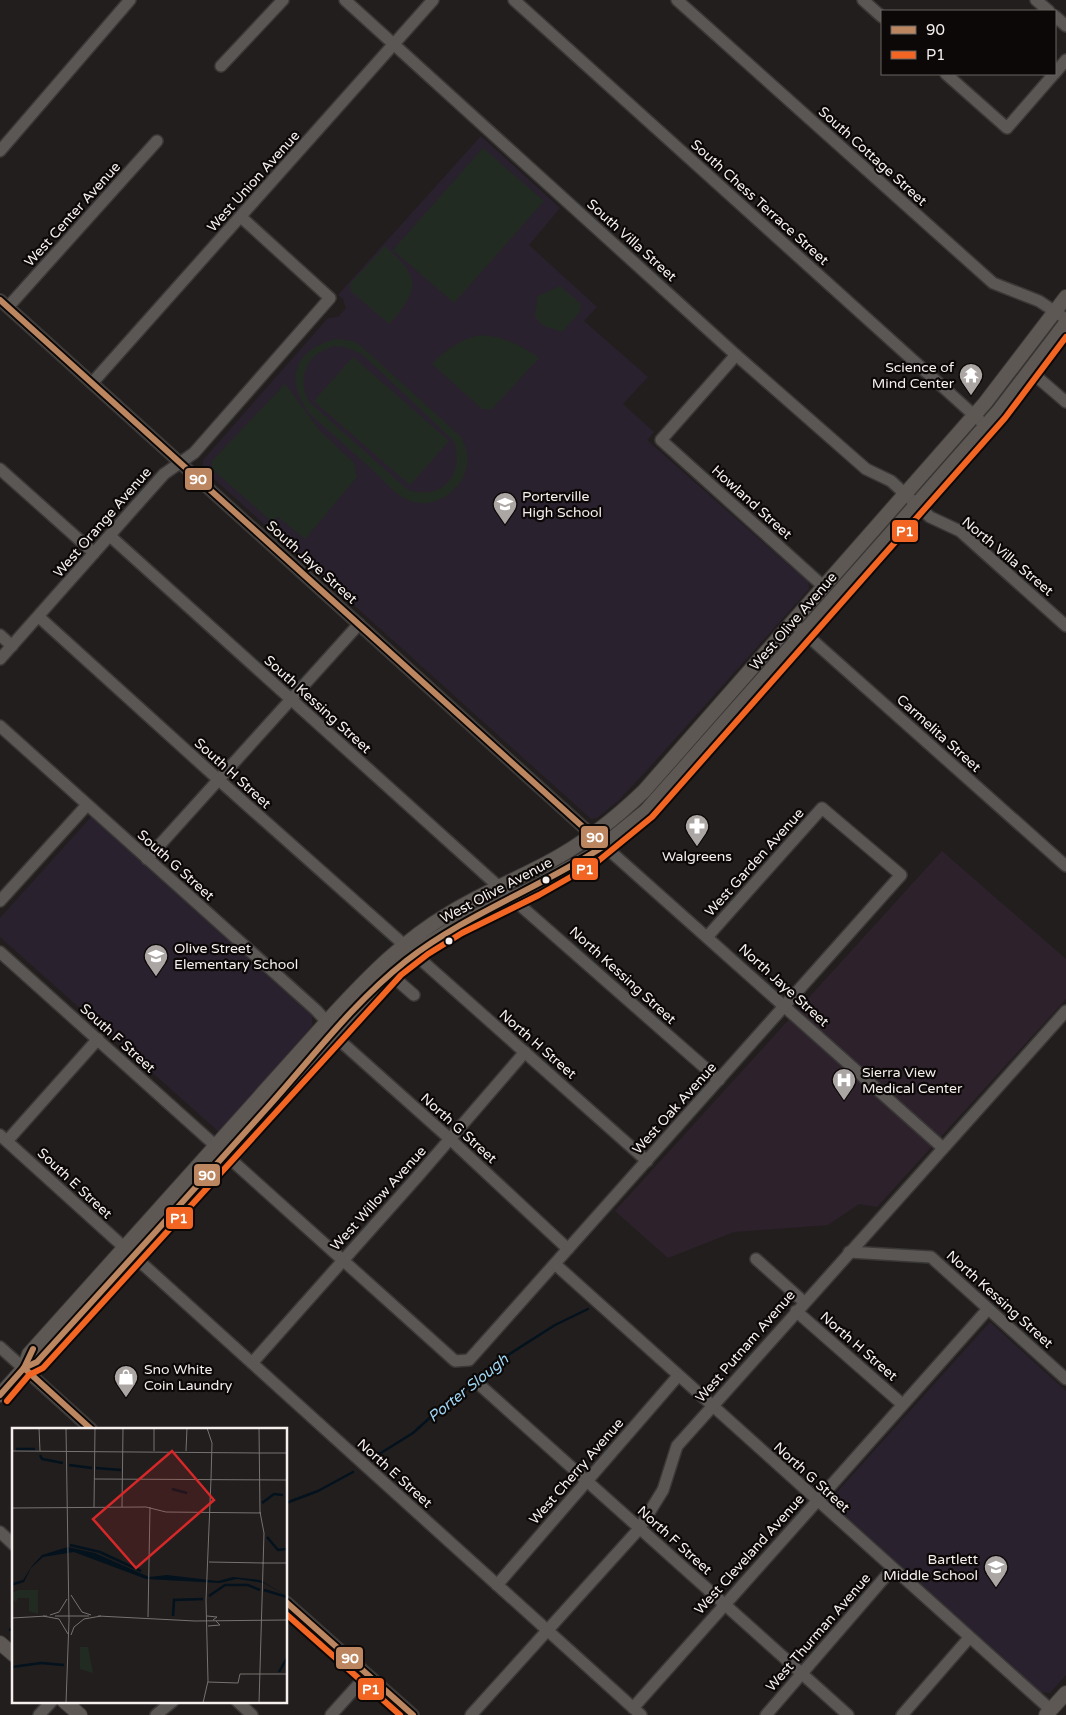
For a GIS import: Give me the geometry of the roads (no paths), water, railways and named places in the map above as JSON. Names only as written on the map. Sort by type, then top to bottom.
[{"type":"main road","name":"West Olive Avenue","points":[[0,1395],[24,1368],[37,1362],[128,1253],[220,1150],[285,1069],[390,974],[410,949],[448,914],[506,892],[554,877],[604,846],[635,821],[662,794],[986,426],[1030,371],[1062,317],[1066,297]]},
{"type":"main road","name":"West Olive Avenue","points":[[220,1150],[271,1103],[368,977],[410,949],[458,925],[547,863],[592,835],[633,802],[1062,317]]},
{"type":"main road","points":[[662,794],[667,780],[699,741],[703,724]]},
{"type":"main road","points":[[271,1103],[269,1097],[280,1085],[285,1069]]},
{"type":"main road","points":[[0,1642],[12,1653]]},
{"type":"main road","points":[[1049,1712],[1066,1693]]},
{"type":"main road","points":[[65,1702],[80,1715]]},
{"type":"street","points":[[0,151],[130,0]]},
{"type":"street","points":[[222,66],[283,0]]},
{"type":"street","name":"South Villa Street","points":[[345,0],[736,355],[866,469],[891,481],[905,494]]},
{"type":"street","name":"West Union Avenue","points":[[93,382],[433,0]]},
{"type":"street","name":"South Chess Terrace Street","points":[[514,0],[986,426]]},
{"type":"street","name":"South Cottage Street","points":[[677,0],[993,283],[1039,301],[1062,317]]},
{"type":"street","points":[[862,0],[881,17]]},
{"type":"street","points":[[1036,0],[1048,10]]},
{"type":"street","points":[[1056,17],[1066,26]]},
{"type":"street","points":[[1056,73],[1066,60]]},
{"type":"street","points":[[947,75],[1007,128],[1054,75]]},
{"type":"street","name":"West Center Avenue","points":[[4,303],[157,142]]},
{"type":"street","name":"West Orange Avenue","points":[[0,659],[164,474],[194,453],[330,298],[241,217]]},
{"type":"street","name":"South Jaye Street","points":[[4,303],[604,846]]},
{"type":"street","name":"Howland Street","points":[[736,355],[661,440],[823,586]]},
{"type":"street","points":[[1030,371],[1066,402]]},
{"type":"street","points":[[0,469],[94,553]]},
{"type":"street","name":"North Villa Street","points":[[905,494],[930,517],[960,531],[1066,626]]},
{"type":"street","name":"South Kessing Street","points":[[110,536],[506,892]]},
{"type":"street","name":"South H Street","points":[[39,617],[220,781],[410,949]]},
{"type":"street","name":"Carmelita Street","points":[[792,622],[1066,866]]},
{"type":"street","points":[[147,859],[220,781],[290,699],[359,624]]},
{"type":"street","points":[[0,635],[12,646]]},
{"type":"street","name":"South G Street","points":[[0,726],[331,1027]]},
{"type":"street","points":[[0,901],[87,805]]},
{"type":"street","name":"West Garden Avenue","points":[[707,937],[822,808],[901,875]]},
{"type":"street","name":"North Jaye Street","points":[[604,846],[943,1148]]},
{"type":"street","name":"West Oak Avenue","points":[[343,1259],[455,1361],[469,1360],[901,875]]},
{"type":"street","name":"North Kessing Street","points":[[506,892],[719,1080]]},
{"type":"street","name":"North H Street","points":[[410,949],[647,1161]]},
{"type":"street","name":"South F Street","points":[[0,952],[220,1150]]},
{"type":"street","points":[[390,974],[414,995]]},
{"type":"street","name":"West Putnam Avenue","points":[[471,1715],[639,1529],[663,1490],[677,1446],[870,1227],[1066,1011]]},
{"type":"street","name":"North G Street","points":[[331,1027],[338,1039],[450,1139],[568,1249]]},
{"type":"street","points":[[3,1138],[98,1039]]},
{"type":"street","name":"West Willow Avenue","points":[[252,1362],[450,1139],[524,1052]]},
{"type":"street","name":"South E Street","points":[[3,1138],[128,1253]]},
{"type":"street","points":[[220,1150],[343,1259]]},
{"type":"street","name":"North Kessing Street","points":[[852,1248],[931,1257],[1066,1379]]},
{"type":"street","name":"North E Street","points":[[128,1253],[252,1362],[637,1711]]},
{"type":"street","name":"North H Street","points":[[756,1259],[800,1306],[902,1404]]},
{"type":"street","name":"North G Street","points":[[555,1264],[1049,1712]]},
{"type":"street","name":"West Cleveland Avenue","points":[[637,1711],[724,1604],[988,1310]]},
{"type":"street","points":[[0,1347],[90,1428]]},
{"type":"street","name":"West Cherry Avenue","points":[[497,1585],[678,1376]]},
{"type":"street","name":"North F Street","points":[[482,1387],[848,1715]]},
{"type":"street","points":[[0,1532],[12,1543]]},
{"type":"street","name":"West Thurman Avenue","points":[[766,1715],[892,1570]]},
{"type":"street","points":[[288,1604],[412,1715]]},
{"type":"street","points":[[902,1715],[968,1638]]},
{"type":"street","points":[[332,1715],[367,1675]]},
{"type":"street","points":[[39,1715],[51,1702]]},
{"type":"street","points":[[156,1715],[172,1702]]},
{"type":"street","points":[[238,1702],[252,1715]]},
{"type":"waterway","name":"Porter Slough","points":[[376,1456],[413,1433],[434,1414],[442,1411],[494,1364],[555,1325],[588,1309]]},
{"type":"waterway","name":"Porter Slough","points":[[288,1502],[318,1491],[353,1472]]},
{"type":"place","name":"Science of Mind Center","points":[[971,396]]},
{"type":"place","name":"Porterville High School","points":[[505,525]]},
{"type":"place","name":"Walgreens","points":[[697,847]]},
{"type":"place","name":"Olive Street Elementary School","points":[[156,977]]},
{"type":"place","name":"Sierra View Medical Center","points":[[844,1101]]},
{"type":"place","name":"Sno White Coin Laundry","points":[[126,1398]]},
{"type":"place","name":"Bartlett Middle School","points":[[996,1588]]}]
